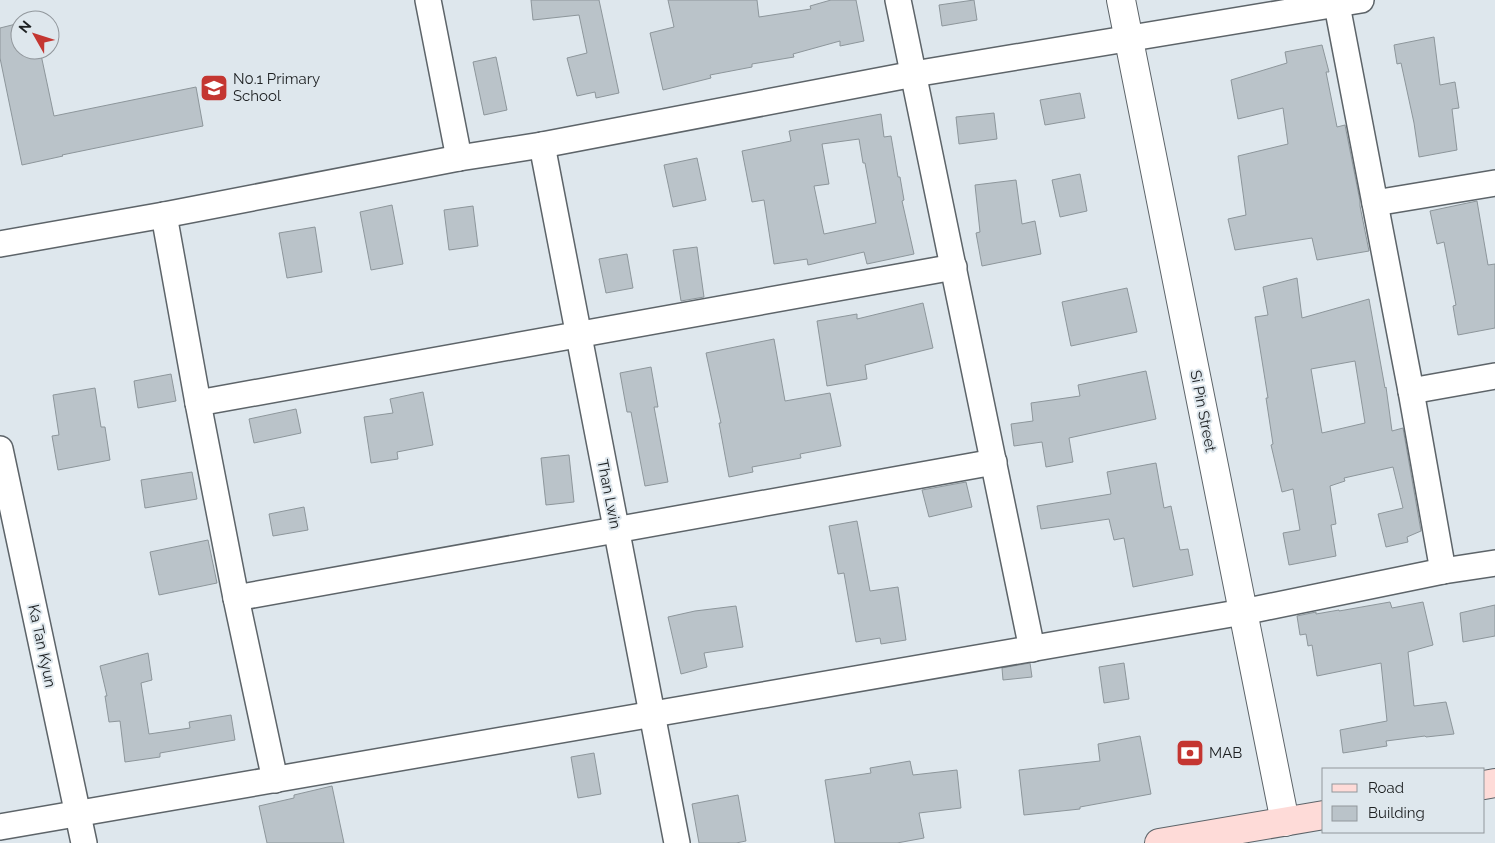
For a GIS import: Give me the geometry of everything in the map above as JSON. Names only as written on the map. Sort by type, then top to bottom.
[{"type":"main road","points":[[1159,843],[1322,815]]},
{"type":"street","points":[[428,0],[459,158]]},
{"type":"street","points":[[898,0],[1032,649]]},
{"type":"street","name":"Si Pin Street","points":[[1121,0],[1285,822]]},
{"type":"street","points":[[0,244],[459,158],[542,145],[914,74],[1337,2],[1361,0]]},
{"type":"street","points":[[1337,2],[1411,391],[1443,571]]},
{"type":"street","name":"Than Lwin","points":[[542,145],[677,843]]},
{"type":"street","points":[[1375,203],[1495,183]]},
{"type":"street","points":[[164,214],[236,598],[275,780]]},
{"type":"street","points":[[198,403],[954,267]]},
{"type":"street","points":[[1411,391],[1495,376]]},
{"type":"street","name":"Ka Tan Kyun","points":[[0,449],[84,843]]},
{"type":"street","points":[[236,598],[994,462]]},
{"type":"street","points":[[0,827],[1243,612],[1443,571],[1495,563]]},
{"type":"building","points":[[531,0],[599,0],[619,93],[596,98],[595,92],[577,96],[567,58],[587,53],[579,15],[533,20]]},
{"type":"building","points":[[668,0],[757,0],[759,17],[811,9],[810,6],[831,0],[856,0],[864,41],[840,46],[840,41],[793,54],[794,57],[752,64],[752,67],[710,75],[711,78],[663,90],[650,33],[674,27]]},
{"type":"building","points":[[974,0],[977,20],[942,26],[939,5]]},
{"type":"building","points":[[10,26],[10,60],[42,60],[54,116],[196,87],[203,126],[22,165],[0,58],[0,28]]},
{"type":"building","points":[[1434,37],[1440,85],[1455,82],[1459,108],[1452,109],[1457,150],[1419,157],[1401,63],[1397,64],[1394,45]]},
{"type":"building","points":[[1322,45],[1329,72],[1326,72],[1337,127],[1345,125],[1369,251],[1317,260],[1312,238],[1235,250],[1228,219],[1246,215],[1238,156],[1288,144],[1283,108],[1238,119],[1231,80],[1287,63],[1285,52]]},
{"type":"building","points":[[496,57],[507,110],[484,115],[473,62]]},
{"type":"building","points":[[1080,93],[1085,118],[1045,125],[1040,100]]},
{"type":"building","points":[[994,113],[997,139],[959,144],[956,117]]},
{"type":"building","points":[[881,114],[884,137],[891,136],[904,200],[902,201],[914,254],[867,264],[864,252],[808,265],[807,259],[774,264],[764,200],[752,202],[742,151],[791,141],[789,131]],"holes":[[[859,139],[863,163],[865,163],[876,223],[824,234],[814,186],[829,184],[822,144]]]},
{"type":"building","points":[[697,158],[706,200],[673,207],[664,165]]},
{"type":"building","points":[[1080,174],[1087,211],[1060,217],[1052,180]]},
{"type":"building","points":[[1016,180],[1022,224],[1035,221],[1041,254],[982,266],[976,233],[980,232],[975,185]]},
{"type":"building","points":[[1477,201],[1488,265],[1495,264],[1495,328],[1458,335],[1453,306],[1456,305],[1444,242],[1437,244],[1430,211]]},
{"type":"building","points":[[392,205],[403,264],[371,270],[360,212]]},
{"type":"building","points":[[473,206],[478,246],[449,250],[444,210]]},
{"type":"building","points":[[315,227],[322,272],[287,278],[279,233]]},
{"type":"building","points":[[697,247],[704,297],[681,301],[673,250]]},
{"type":"building","points":[[627,254],[633,288],[606,293],[599,259]]},
{"type":"building","points":[[1297,278],[1302,318],[1369,299],[1386,387],[1392,431],[1403,428],[1421,531],[1407,537],[1408,542],[1386,547],[1378,514],[1403,508],[1393,467],[1344,478],[1345,481],[1330,486],[1336,524],[1331,525],[1336,556],[1289,565],[1283,533],[1300,530],[1293,489],[1282,492],[1271,445],[1273,444],[1266,398],[1268,398],[1255,317],[1268,315],[1263,287]],"holes":[[[1355,361],[1365,423],[1322,433],[1311,369]]]},
{"type":"building","points":[[1127,288],[1137,332],[1071,346],[1062,302]]},
{"type":"building","points":[[923,303],[933,348],[865,365],[867,379],[827,386],[817,321],[857,314],[857,319]]},
{"type":"building","points":[[774,339],[785,401],[830,393],[841,446],[800,454],[801,458],[752,467],[753,472],[729,477],[719,423],[721,423],[706,353]]},
{"type":"building","points":[[651,367],[658,407],[654,407],[668,482],[645,486],[631,412],[627,412],[620,373]]},
{"type":"building","points":[[1146,371],[1156,419],[1069,438],[1073,462],[1046,467],[1042,442],[1014,446],[1011,424],[1033,421],[1031,403],[1080,396],[1078,385]]},
{"type":"building","points":[[171,374],[176,401],[138,408],[134,381]]},
{"type":"building","points":[[95,388],[101,427],[105,427],[110,460],[58,470],[52,436],[59,435],[53,395]]},
{"type":"building","points":[[423,392],[433,445],[397,452],[398,459],[371,463],[364,417],[393,413],[390,399]]},
{"type":"building","points":[[296,409],[301,433],[254,443],[249,419]]},
{"type":"building","points":[[569,455],[574,502],[546,505],[541,458]]},
{"type":"building","points":[[1156,463],[1164,508],[1171,506],[1180,550],[1188,549],[1193,575],[1133,587],[1124,538],[1114,540],[1109,519],[1041,529],[1037,506],[1111,494],[1107,472]]},
{"type":"building","points":[[192,472],[197,499],[145,508],[141,480]]},
{"type":"building","points":[[966,482],[972,507],[929,517],[922,490]]},
{"type":"building","points":[[304,507],[308,530],[273,536],[269,514]]},
{"type":"building","points":[[857,521],[870,591],[898,587],[906,640],[881,644],[880,638],[856,642],[844,573],[838,574],[829,526]]},
{"type":"building","points":[[208,540],[217,583],[159,595],[150,552]]},
{"type":"building","points":[[1390,602],[1392,608],[1423,602],[1433,645],[1408,652],[1414,706],[1446,702],[1454,734],[1386,741],[1387,746],[1343,753],[1340,730],[1387,721],[1381,663],[1317,676],[1312,645],[1308,646],[1306,634],[1300,635],[1297,616]]},
{"type":"building","points":[[1495,605],[1495,636],[1463,642],[1460,613]]},
{"type":"building","points":[[736,606],[743,647],[704,653],[707,667],[681,674],[668,617],[695,611]]},
{"type":"building","points":[[148,653],[152,680],[141,683],[149,734],[190,728],[189,722],[231,715],[235,740],[160,753],[160,757],[125,762],[120,721],[109,722],[105,696],[107,696],[100,666]]},
{"type":"building","points":[[1030,663],[1032,677],[1003,680],[1002,668]]},
{"type":"building","points":[[1124,663],[1129,699],[1104,703],[1099,667]]},
{"type":"building","points":[[1140,736],[1151,794],[1080,807],[1080,809],[1024,815],[1019,770],[1100,761],[1098,744]]},
{"type":"building","points":[[594,753],[601,794],[578,798],[571,757]]},
{"type":"building","points":[[910,761],[913,775],[957,770],[961,808],[919,813],[924,838],[897,843],[835,843],[825,780],[871,773],[870,768]]},
{"type":"building","points":[[332,786],[344,843],[267,843],[259,806],[294,798],[294,795]]},
{"type":"building","points":[[738,795],[746,841],[736,843],[699,843],[692,804]]},
{"type":"place","name":"N0.1 Primary School","points":[[214,88]]},
{"type":"place","name":"MAB","points":[[1190,753]]}]
